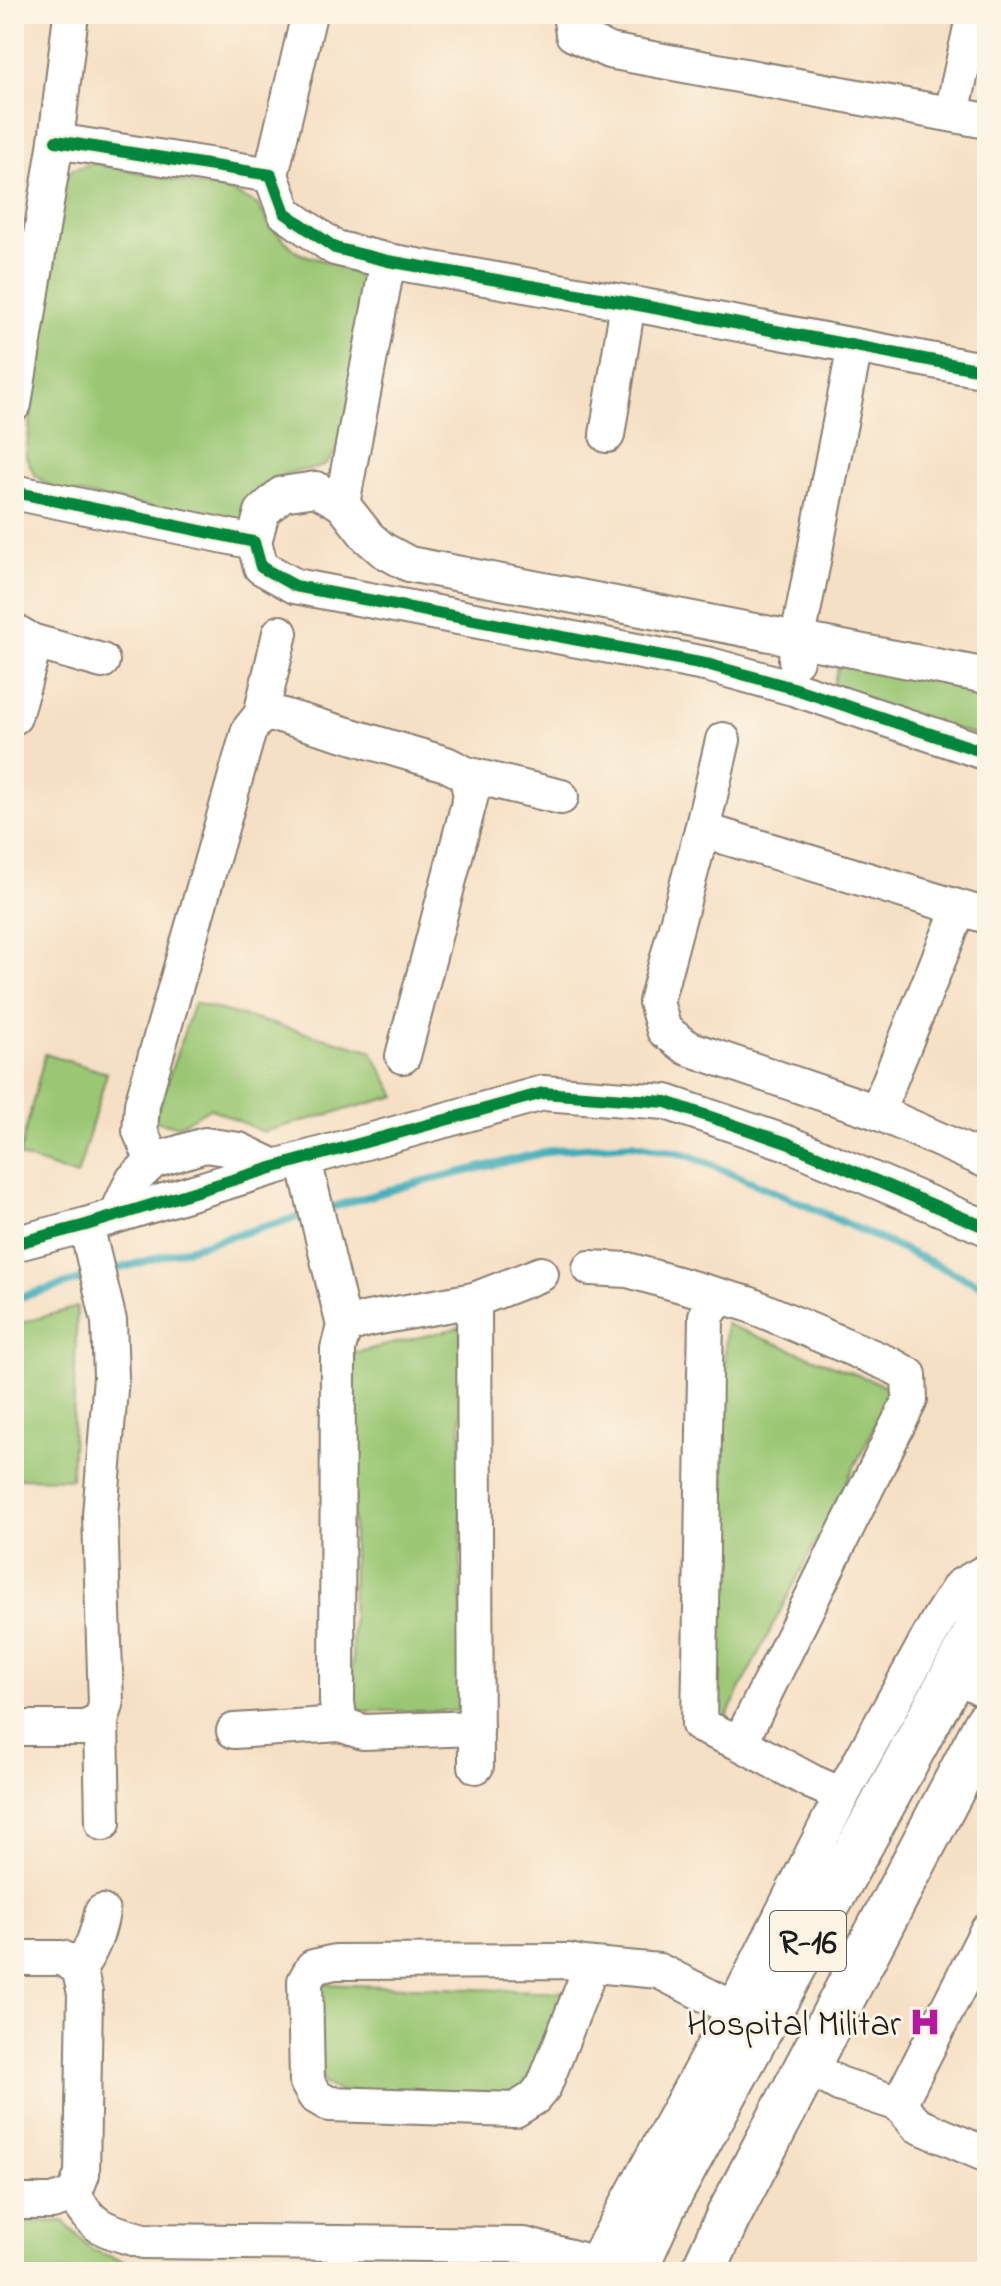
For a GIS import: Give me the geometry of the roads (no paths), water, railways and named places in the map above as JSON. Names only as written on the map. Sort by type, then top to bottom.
[{"type":"main road","name":"R-16","points":[[606,2269],[663,2207],[958,1692],[987,1613]]},
{"type":"main road","name":"R-16","points":[[703,2272],[728,2217],[985,1731]]},
{"type":"street","points":[[14,404],[56,141],[71,14]]},
{"type":"street","points":[[309,14],[271,175],[285,213],[335,248],[388,261],[987,371]]},
{"type":"street","points":[[570,14],[573,34],[609,51],[987,121]]},
{"type":"street","points":[[952,113],[974,14]]},
{"type":"street","points":[[56,141],[271,175]]},
{"type":"street","points":[[342,504],[388,261]]},
{"type":"street","points":[[607,435],[628,303]]},
{"type":"street","points":[[793,688],[798,638],[855,346]]},
{"type":"street","points":[[987,676],[409,564],[383,550],[368,537],[342,504],[316,489],[282,494],[262,512],[254,542],[261,567],[295,586],[710,665],[793,688],[987,753]]},
{"type":"street","points":[[14,492],[254,542]]},
{"type":"street","points":[[153,1161],[140,1131],[142,1104],[249,730],[261,715],[280,633]]},
{"type":"street","points":[[23,636],[102,661]]},
{"type":"street","points":[[14,717],[31,657],[23,636]]},
{"type":"street","points":[[261,715],[280,715],[446,764],[466,774],[561,797]]},
{"type":"street","points":[[723,740],[656,1002],[664,1030],[688,1048],[877,1112],[987,1161]]},
{"type":"street","points":[[403,1056],[471,795],[466,774]]},
{"type":"street","points":[[702,830],[973,913],[877,1112]]},
{"type":"street","points":[[14,1244],[98,1230],[289,1164],[543,1093],[666,1102],[787,1143],[987,1228]]},
{"type":"street","points":[[103,1823],[101,1721],[106,1705],[100,1515],[111,1377],[109,1321],[103,1292],[98,1230],[132,1181],[153,1161],[205,1145],[239,1150],[289,1164],[311,1197],[324,1239],[344,1326],[338,1349],[337,1702],[340,1724]]},
{"type":"street","points":[[590,1268],[628,1270],[748,1304],[909,1375],[910,1400],[740,1743]]},
{"type":"street","points":[[344,1326],[474,1300],[541,1274]]},
{"type":"street","points":[[720,1297],[706,1316],[699,1725],[842,1795]]},
{"type":"street","points":[[474,1300],[476,1766]]},
{"type":"street","points":[[14,1958],[62,1958],[79,1968],[85,1993],[82,2174],[74,2195],[84,2214],[103,2229],[143,2241],[524,2245],[606,2269],[842,1795],[960,1586],[987,1571]]},
{"type":"street","points":[[958,1692],[985,1731]]},
{"type":"street","points":[[14,1728],[85,1728],[101,1721]]},
{"type":"street","points":[[234,1731],[340,1724],[363,1732],[476,1728]]},
{"type":"street","points":[[79,1968],[95,1943],[102,1912]]},
{"type":"street","points":[[899,2104],[987,1931]]},
{"type":"street","points":[[583,1964],[585,1982],[544,2086],[534,2098],[515,2110],[329,2104],[315,2096],[307,2082],[305,1981],[313,1967],[335,1962],[568,1961],[659,1971],[734,2009]]},
{"type":"street","points":[[807,2066],[839,2084],[899,2104],[917,2125],[987,2155]]},
{"type":"street","points":[[14,2202],[52,2202],[74,2195]]},
{"type":"waterway","points":[[322,1210],[412,1184],[554,1150],[632,1144],[688,1155],[987,1288]]},
{"type":"waterway","points":[[107,1272],[309,1214]]},
{"type":"waterway","points":[[14,1299],[90,1277]]},
{"type":"place","name":"Hospital Militar","points":[[925,2022]]}]
